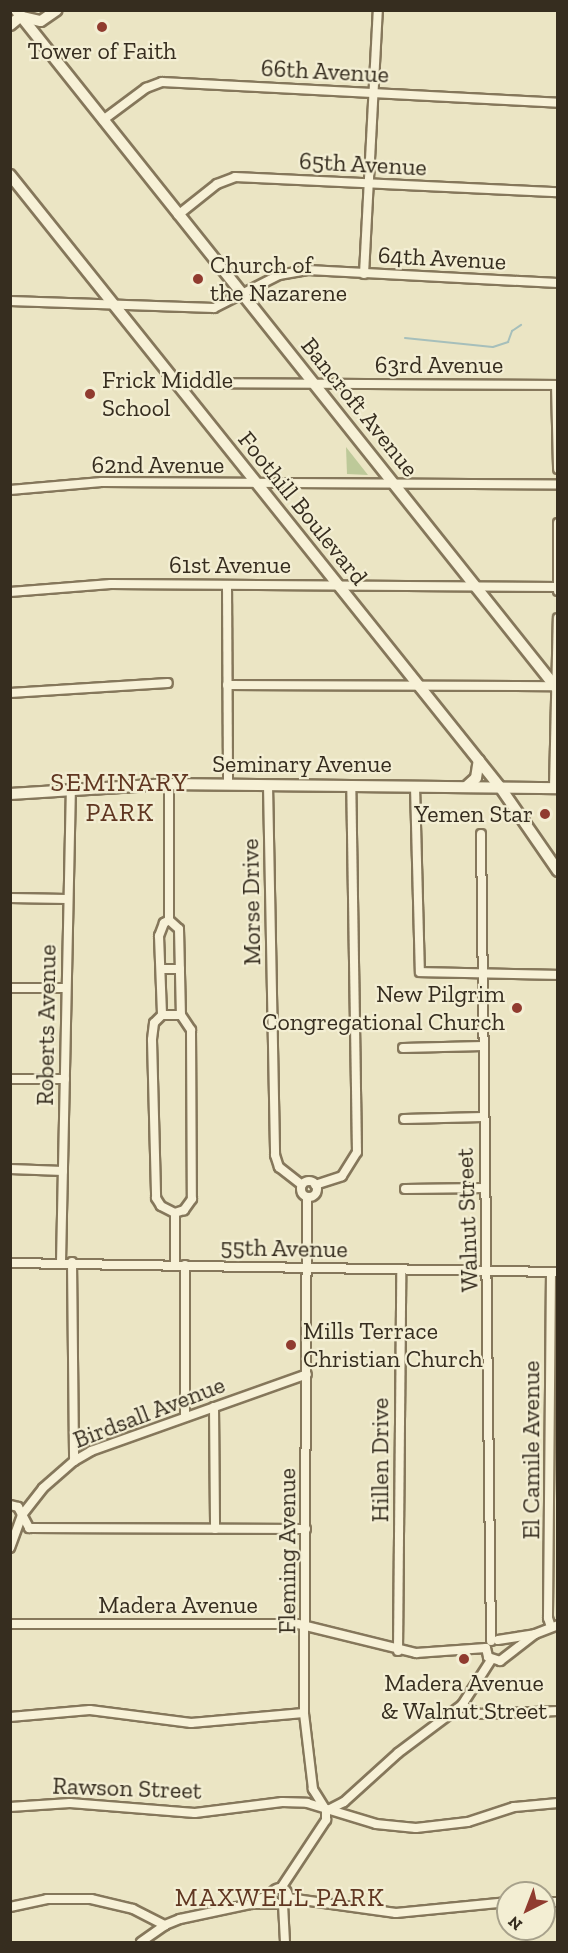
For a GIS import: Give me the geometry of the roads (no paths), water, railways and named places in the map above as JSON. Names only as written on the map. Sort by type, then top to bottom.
[{"type":"street","points":[[10,25],[19,12],[41,21],[57,10]]},
{"type":"street","points":[[364,274],[378,10]]},
{"type":"street","name":"Bancroft Avenue","points":[[19,12],[178,215],[557,687]]},
{"type":"street","name":"66th Avenue","points":[[103,120],[146,88],[162,82],[558,103]]},
{"type":"street","name":"Foothill Boulevard","points":[[10,175],[479,760],[558,872]]},
{"type":"street","name":"65th Avenue","points":[[178,215],[217,184],[235,177],[558,192]]},
{"type":"street","name":"64th Avenue","points":[[10,301],[214,308],[291,272],[558,283]]},
{"type":"street","name":"63rd Avenue","points":[[176,382],[557,385]]},
{"type":"street","points":[[557,385],[558,469]]},
{"type":"street","name":"62nd Avenue","points":[[10,490],[102,482],[258,485],[558,484]]},
{"type":"street","points":[[558,523],[558,588]]},
{"type":"street","name":"61st Avenue","points":[[10,592],[111,584],[338,584],[558,588]]},
{"type":"street","points":[[227,585],[228,785]]},
{"type":"street","points":[[556,788],[558,618]]},
{"type":"street","points":[[10,693],[168,683]]},
{"type":"street","points":[[227,685],[420,688],[557,687]]},
{"type":"street","points":[[466,787],[476,778],[479,760]]},
{"type":"street","points":[[169,784],[169,920],[179,929],[181,1015],[191,1030],[192,1199],[184,1210],[175,1213],[161,1206],[156,1198],[152,1040],[154,1023],[162,1015],[181,1015]]},
{"type":"street","name":"Seminary Avenue","points":[[10,794],[169,784],[556,788]]},
{"type":"street","name":"Morse Drive","points":[[268,785],[275,1155],[279,1167],[302,1185]]},
{"type":"street","points":[[315,1185],[342,1176],[357,1152],[351,786]]},
{"type":"street","points":[[415,786],[420,972],[558,975]]},
{"type":"street","name":"Roberts Avenue","points":[[62,1262],[65,988],[71,789]]},
{"type":"street","name":"Walnut Street","points":[[481,834],[483,1117],[488,1270],[492,1643]]},
{"type":"street","points":[[10,898],[67,899]]},
{"type":"street","points":[[162,1015],[159,936],[164,923],[169,920]]},
{"type":"street","points":[[161,969],[180,969]]},
{"type":"street","points":[[10,988],[65,988]]},
{"type":"street","points":[[403,1048],[483,1046]]},
{"type":"street","points":[[10,1079],[65,1079]]},
{"type":"street","points":[[404,1119],[483,1117]]},
{"type":"street","points":[[10,1169],[63,1171]]},
{"type":"street","points":[[309,1181],[315,1185],[315,1193],[307,1197],[301,1191],[302,1185],[309,1181]]},
{"type":"street","points":[[405,1189],[485,1188]]},
{"type":"street","name":"Fleming Avenue","points":[[307,1197],[304,1713],[313,1789],[326,1810]]},
{"type":"street","points":[[175,1213],[175,1265]]},
{"type":"street","points":[[72,1262],[74,1461]]},
{"type":"street","name":"55th Avenue","points":[[10,1263],[72,1262],[554,1272]]},
{"type":"street","points":[[185,1265],[185,1417]]},
{"type":"street","name":"Hillen Drive","points":[[398,1651],[401,1270]]},
{"type":"street","name":"El Camile Avenue","points":[[554,1272],[550,1606],[554,1626]]},
{"type":"street","name":"Birdsall Avenue","points":[[10,1548],[22,1515],[43,1488],[74,1461],[185,1417],[307,1374]]},
{"type":"street","points":[[214,1407],[215,1529]]},
{"type":"street","points":[[10,1505],[18,1508],[29,1528],[306,1529]]},
{"type":"street","name":"Madera Avenue","points":[[10,1624],[306,1626],[398,1651],[431,1654],[535,1634]]},
{"type":"street","points":[[491,1660],[500,1660],[535,1634],[554,1626]]},
{"type":"street","points":[[283,1902],[272,1897],[326,1820],[326,1810],[344,1802],[398,1753],[462,1705],[491,1660],[492,1643],[507,1647],[506,1655]]},
{"type":"street","points":[[462,1705],[478,1714],[558,1711]]},
{"type":"street","points":[[10,1717],[90,1710],[203,1722],[304,1713]]},
{"type":"street","name":"Rawson Street","points":[[10,1807],[70,1803],[195,1813],[282,1802],[307,1803],[326,1810],[348,1812],[393,1827],[427,1828],[468,1822],[514,1807],[558,1803]]},
{"type":"street","points":[[278,1890],[283,1902],[285,1942]]},
{"type":"street","points":[[251,1904],[278,1890]]},
{"type":"street","points":[[10,1907],[47,1899],[91,1899],[133,1909],[165,1924]]},
{"type":"street","points":[[141,1942],[165,1924],[251,1904],[283,1902],[396,1913],[496,1903]]},
{"type":"waterway","points":[[405,338],[493,347],[508,342],[512,331],[521,325]]},
{"type":"place","name":"Tower of Faith","points":[[102,27]]},
{"type":"place","name":"Church of the Nazarene","points":[[198,279]]},
{"type":"place","name":"Frick Middle School","points":[[90,394]]},
{"type":"place","name":"Yemen Star","points":[[545,814]]},
{"type":"place","name":"New Pilgrim Congregational Church","points":[[517,1008]]},
{"type":"place","name":"Mills Terrace Christian Church","points":[[291,1345]]},
{"type":"place","name":"Madera Avenue & Walnut Street","points":[[464,1659]]},
{"type":"district","name":"SEMINARY PARK","points":[[120,798]]},
{"type":"district","name":"MAXWELL PARK","points":[[280,1898]]}]
